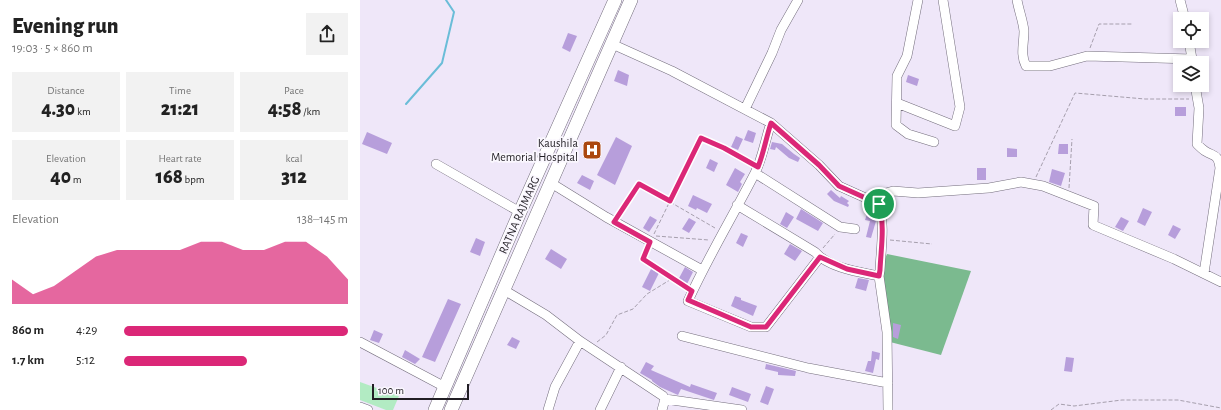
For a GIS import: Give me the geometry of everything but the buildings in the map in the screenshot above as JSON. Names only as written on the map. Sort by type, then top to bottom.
[{"type":"highway","name":"RATNA RAJMARG","points":[[435,410],[520,212],[615,0]]},
{"type":"highway","name":"RATNA RAJMARG","points":[[451,410],[631,0]]},
{"type":"street","points":[[745,109],[772,53],[781,30],[798,0]]},
{"type":"street","points":[[918,0],[907,56],[897,76],[896,125],[908,134],[934,142]]},
{"type":"street","points":[[896,103],[955,126],[960,107],[943,0]]},
{"type":"street","points":[[1017,0],[1024,32],[1022,44],[1023,60],[1026,66],[1050,66],[1087,56],[1173,60]]},
{"type":"street","points":[[1180,0],[1183,12]]},
{"type":"street","points":[[612,44],[672,71],[771,123],[819,165],[839,186],[879,204]]},
{"type":"street","points":[[1196,92],[1199,108],[1197,144],[1205,151],[1219,159],[1220,168],[1204,273]]},
{"type":"street","points":[[771,123],[756,170],[702,270],[688,300],[751,327],[766,327],[818,256]]},
{"type":"street","points":[[436,164],[520,212]]},
{"type":"street","points":[[756,170],[840,226],[855,229]]},
{"type":"street","points":[[888,410],[887,332],[879,276],[884,225],[879,204],[886,193],[893,190],[918,193],[989,188],[1021,182],[1034,183],[1094,206],[1093,225],[1204,273],[1221,282]]},
{"type":"street","points":[[551,183],[614,222],[702,270]]},
{"type":"street","points":[[737,205],[818,256],[847,269],[879,276]]},
{"type":"street","points":[[504,290],[546,315],[580,341],[663,396],[665,399],[742,410]]},
{"type":"street","points":[[682,336],[808,368],[888,383]]},
{"type":"street","points":[[548,410],[555,387],[580,341]]},
{"type":"street","points":[[360,342],[445,387]]},
{"type":"street","points":[[600,410],[621,368]]},
{"type":"street","points":[[662,410],[665,399]]},
{"type":"street","points":[[360,407],[368,410]]},
{"type":"path","points":[[1087,56],[1099,24],[1132,24]]},
{"type":"path","points":[[1034,183],[1074,94],[1145,99],[1197,99]]},
{"type":"path","points":[[718,241],[654,235],[701,138],[724,148],[756,170]]},
{"type":"path","points":[[1068,195],[1072,139]]},
{"type":"path","points":[[614,222],[639,184],[723,232]]},
{"type":"path","points":[[818,256],[840,226]]},
{"type":"path","points":[[882,238],[892,241],[932,244]]},
{"type":"path","points":[[650,242],[643,259],[692,291]]},
{"type":"path","points":[[591,348],[606,336],[617,315],[633,308],[647,294],[673,278]]},
{"type":"path","points":[[1051,410],[1059,404],[1074,406],[1122,400],[1178,400],[1221,408]]},
{"type":"green space","points":[[887,254],[971,271],[941,355],[890,342],[880,270]]},
{"type":"green space","points":[[360,382],[399,396],[393,410],[386,410],[360,400]]},
{"type":"waterway","points":[[406,104],[442,63],[454,12],[446,0]]},
{"type":"place","name":"Kaushila Memorial Hospital","points":[[592,150]]},
{"type":"route","points":[[771,123],[819,165],[839,186],[879,204],[884,225],[882,232],[879,276],[847,269],[820,257],[766,327],[751,327],[688,300],[692,291],[643,259],[650,242],[614,222],[639,184],[670,201],[701,138],[724,148],[758,167],[771,123]]}]
